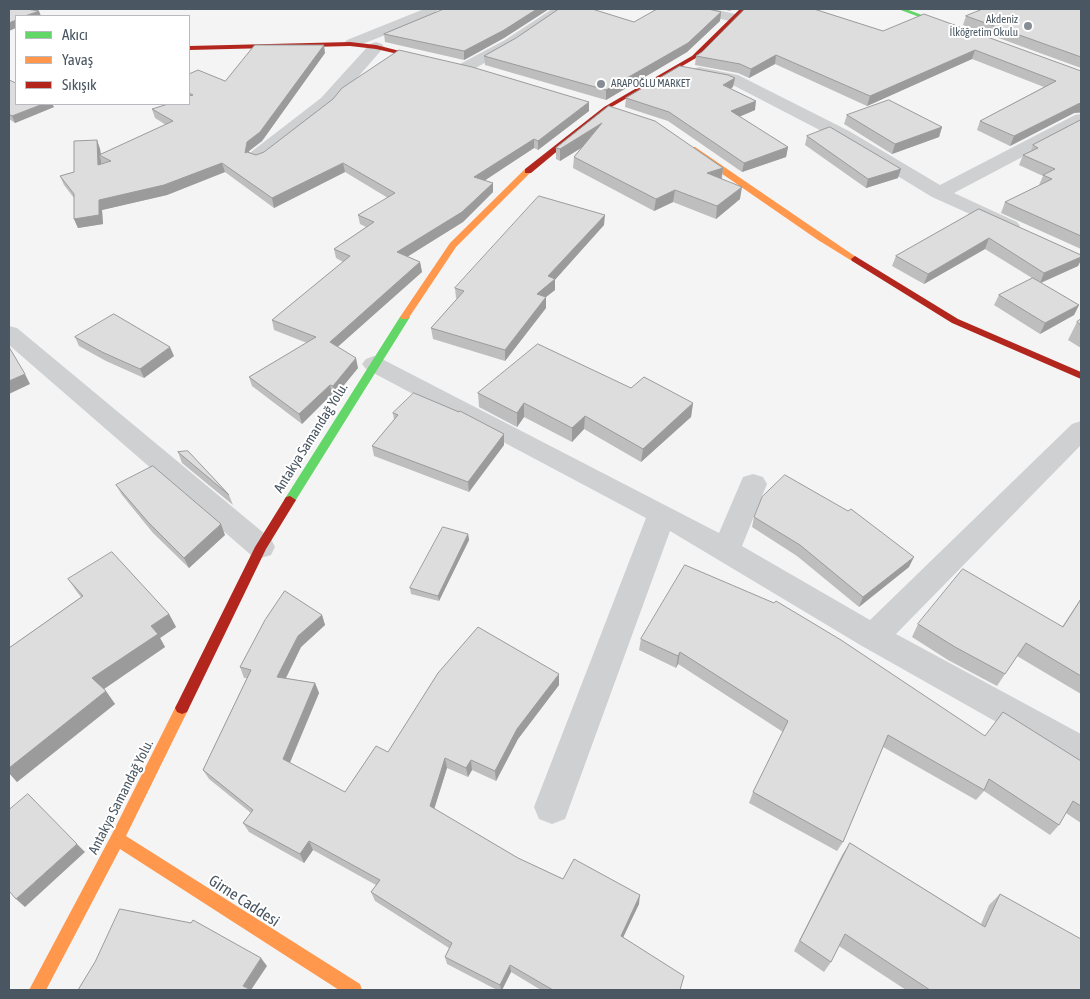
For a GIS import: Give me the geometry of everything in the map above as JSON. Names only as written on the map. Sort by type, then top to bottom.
[{"type":"street","points":[[350,44],[427,14],[431,9]]},
{"type":"street","points":[[457,65],[510,43],[561,9]]},
{"type":"street","points":[[696,9],[739,13]]},
{"type":"street","points":[[901,9],[967,33]]},
{"type":"street","name":"Antakya Samandağ Yolu.","points":[[37,990],[117,839],[261,547],[374,364],[454,245],[534,164],[602,106],[612,106],[694,57],[739,13]]},
{"type":"street","points":[[190,48],[350,44],[376,46],[485,73]]},
{"type":"street","points":[[258,156],[327,102],[376,46]]},
{"type":"street","points":[[676,68],[732,78],[843,135],[939,193],[1028,234]]},
{"type":"street","points":[[602,106],[625,114]]},
{"type":"street","points":[[939,193],[1081,119]]},
{"type":"street","points":[[685,144],[821,238],[955,321],[1081,376]]},
{"type":"street","points":[[9,333],[261,547]]},
{"type":"street","points":[[374,364],[662,514],[873,638],[1081,752]]},
{"type":"street","points":[[873,638],[1081,430]]},
{"type":"street","points":[[726,550],[753,484]]},
{"type":"street","points":[[552,807],[662,514]]},
{"type":"street","name":"Girne Caddesi","points":[[117,839],[354,990]]},
{"type":"building","points":[[9,9],[39,11],[28,15],[15,15],[15,20],[9,23]]},
{"type":"building","points":[[444,9],[537,9],[504,30],[464,51],[384,34]]},
{"type":"building","points":[[559,9],[592,9],[634,22],[657,9],[708,9],[721,12],[688,43],[606,90],[484,56],[516,38]]},
{"type":"building","points":[[745,9],[814,9],[883,31],[924,14],[1081,71],[1081,103],[1014,136],[980,121],[1056,81],[975,50],[870,96],[776,55],[751,69],[740,64],[696,56]]},
{"type":"building","points":[[983,9],[1081,9],[1081,57],[966,16]]},
{"type":"building","points":[[255,45],[324,45],[260,132],[247,142],[245,153],[256,155],[264,152],[333,99],[342,88],[399,50],[472,67],[589,102],[538,141],[534,139],[474,177],[493,183],[462,212],[397,252],[420,262],[330,342],[356,358],[333,386],[330,385],[299,414],[249,377],[316,337],[272,320],[350,256],[334,249],[374,222],[358,215],[395,193],[343,163],[272,198],[222,163],[164,185],[99,200],[99,215],[74,219],[74,194],[60,176],[74,172],[74,141],[97,140],[98,165],[111,161],[99,155],[173,121],[152,109],[165,105],[190,105],[190,96],[193,95],[190,94],[190,74],[198,70],[225,81]]},
{"type":"building","points":[[680,66],[735,78],[723,85],[756,101],[731,111],[788,147],[744,163],[669,112],[626,98]]},
{"type":"building","points":[[9,80],[15,83],[15,105],[40,105],[12,116],[9,114]]},
{"type":"building","points":[[889,100],[942,127],[895,144],[847,115]]},
{"type":"building","points":[[609,106],[655,121],[723,168],[707,173],[742,187],[717,206],[675,190],[656,199],[574,157],[602,123],[560,149],[556,148]]},
{"type":"building","points":[[1081,120],[1081,236],[1005,202],[1052,179],[1043,175],[1055,169],[1023,155],[1038,148],[1033,145]]},
{"type":"building","points":[[830,127],[901,169],[868,179],[807,136]]},
{"type":"building","points":[[539,196],[605,215],[548,276],[555,279],[537,294],[546,297],[505,350],[431,328],[464,291],[455,288]]},
{"type":"building","points":[[979,209],[1081,255],[1081,257],[1044,273],[989,238],[928,274],[896,256]]},
{"type":"building","points":[[1033,278],[1079,305],[1045,323],[999,295]]},
{"type":"building","points":[[114,314],[170,347],[140,369],[102,352],[75,337]]},
{"type":"building","points":[[538,344],[631,388],[644,377],[693,403],[643,449],[585,416],[572,428],[524,403],[517,413],[478,393]]},
{"type":"building","points":[[9,347],[25,374],[9,381]]},
{"type":"building","points":[[414,393],[460,411],[504,434],[468,482],[372,446],[398,415],[393,413]]},
{"type":"building","points":[[188,451],[218,483],[229,495],[178,452]]},
{"type":"building","points":[[153,466],[221,524],[184,558],[148,522],[116,485]]},
{"type":"building","points":[[785,475],[848,511],[851,509],[914,557],[863,597],[800,545],[754,517],[762,497]]},
{"type":"building","points":[[443,527],[468,534],[438,596],[410,588]]},
{"type":"building","points":[[112,552],[169,614],[151,626],[158,634],[92,678],[106,691],[9,768],[9,648],[83,596],[68,579]]},
{"type":"building","points":[[685,565],[774,603],[776,601],[841,640],[985,736],[1003,712],[1081,761],[1081,806],[1073,801],[1059,825],[989,779],[984,790],[888,735],[843,842],[753,792],[788,721],[680,652],[678,656],[641,639]]},
{"type":"building","points":[[963,569],[1063,627],[1081,599],[1081,676],[1026,643],[1005,674],[955,647],[918,624]]},
{"type":"building","points":[[285,591],[322,615],[298,636],[277,677],[315,683],[283,759],[345,792],[376,746],[388,752],[438,673],[478,627],[559,674],[517,729],[495,771],[471,760],[466,768],[445,758],[430,806],[518,858],[563,879],[574,859],[640,895],[621,936],[684,976],[680,990],[553,990],[510,965],[500,985],[445,957],[452,943],[371,892],[380,880],[309,841],[300,854],[243,823],[253,810],[203,770],[251,670],[240,667],[265,620]]},
{"type":"building","points":[[28,794],[77,844],[16,899],[9,891],[9,810]]},
{"type":"building","points":[[850,843],[985,927],[1000,894],[1081,939],[1081,990],[930,990],[845,934],[831,962],[800,941]]},
{"type":"building","points":[[120,909],[191,923],[193,920],[261,958],[243,986],[251,990],[78,990],[95,962]]},
{"type":"traffic: fast","points":[[901,9],[956,29]]},
{"type":"traffic: fast","points":[[290,500],[405,317]]},
{"type":"traffic: slow","points":[[692,149],[821,238],[855,259]]},
{"type":"traffic: slow","points":[[405,317],[453,245],[528,171]]},
{"type":"traffic: slow","points":[[37,990],[117,839],[182,708]]},
{"type":"traffic: slow","points":[[117,839],[354,990]]},
{"type":"traffic: jam","points":[[528,171],[606,108],[694,57],[743,9]]},
{"type":"traffic: jam","points":[[190,48],[350,44],[376,47],[433,60]]},
{"type":"traffic: jam","points":[[855,259],[955,321],[1081,376]]},
{"type":"traffic: jam","points":[[182,708],[261,547],[290,500]]},
{"type":"place","name":"Akdeniz İlköğretim Okulu","points":[[1028,26]]},
{"type":"place","name":"ARAPOĞLU MARKET","points":[[601,84]]}]
